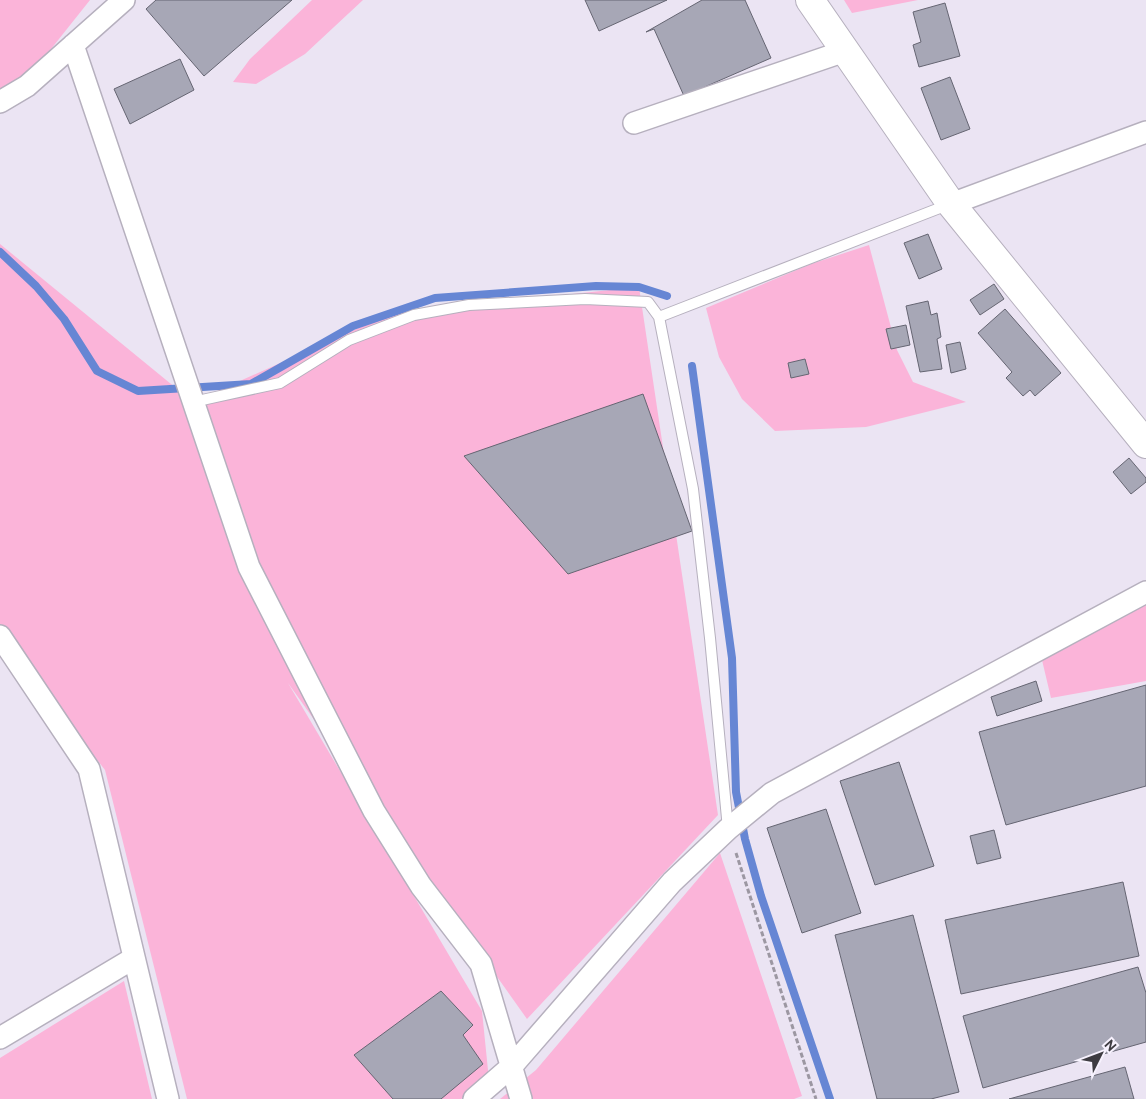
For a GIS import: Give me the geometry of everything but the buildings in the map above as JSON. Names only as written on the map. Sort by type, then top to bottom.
[{"type":"street","points":[[0,102],[27,86],[124,0]]},
{"type":"street","points":[[810,0],[950,204],[1094,384],[1146,444]]},
{"type":"street","points":[[73,45],[249,567],[374,811],[421,886],[481,964],[521,1099]]},
{"type":"street","points":[[634,124],[845,51]]},
{"type":"street","points":[[950,204],[1146,132]]},
{"type":"street","points":[[474,1099],[512,1066],[672,882],[731,826],[772,793],[1146,592]]},
{"type":"street","points":[[0,636],[89,769],[168,1099]]},
{"type":"street","points":[[0,1038],[134,958]]},
{"type":"lane","points":[[660,317],[950,204]]},
{"type":"lane","points":[[190,392],[280,382],[349,340],[414,315],[460,306],[585,299],[648,302],[660,317],[693,489],[731,826]]},
{"type":"path","points":[[731,826],[816,1099]]},
{"type":"shaded area","points":[[0,0],[90,0],[16,93],[0,95]]},
{"type":"shaded area","points":[[312,0],[363,0],[305,54],[256,84],[233,82],[250,59]]},
{"type":"shaded area","points":[[844,0],[918,0],[852,13]]},
{"type":"shaded area","points":[[0,244],[193,402],[392,313],[639,287],[718,815],[527,1019],[288,683],[482,1011],[489,1080],[461,1099],[187,1099],[105,770],[0,634]]},
{"type":"shaded area","points":[[869,245],[897,350],[913,382],[966,402],[866,427],[775,431],[742,399],[719,357],[706,308],[811,264]]},
{"type":"shaded area","points":[[1146,604],[1146,681],[1051,698],[1042,660]]},
{"type":"shaded area","points":[[720,853],[802,1096],[794,1099],[500,1099],[536,1070]]},
{"type":"shaded area","points":[[124,981],[152,1099],[0,1099],[0,1058]]},
{"type":"waterway","points":[[0,252],[36,286],[64,319],[97,371],[138,391],[251,384],[353,326],[435,298],[596,286],[639,287],[667,296]]},
{"type":"waterway","points":[[692,366],[732,658],[736,792],[745,839],[761,896],[830,1099]]}]
